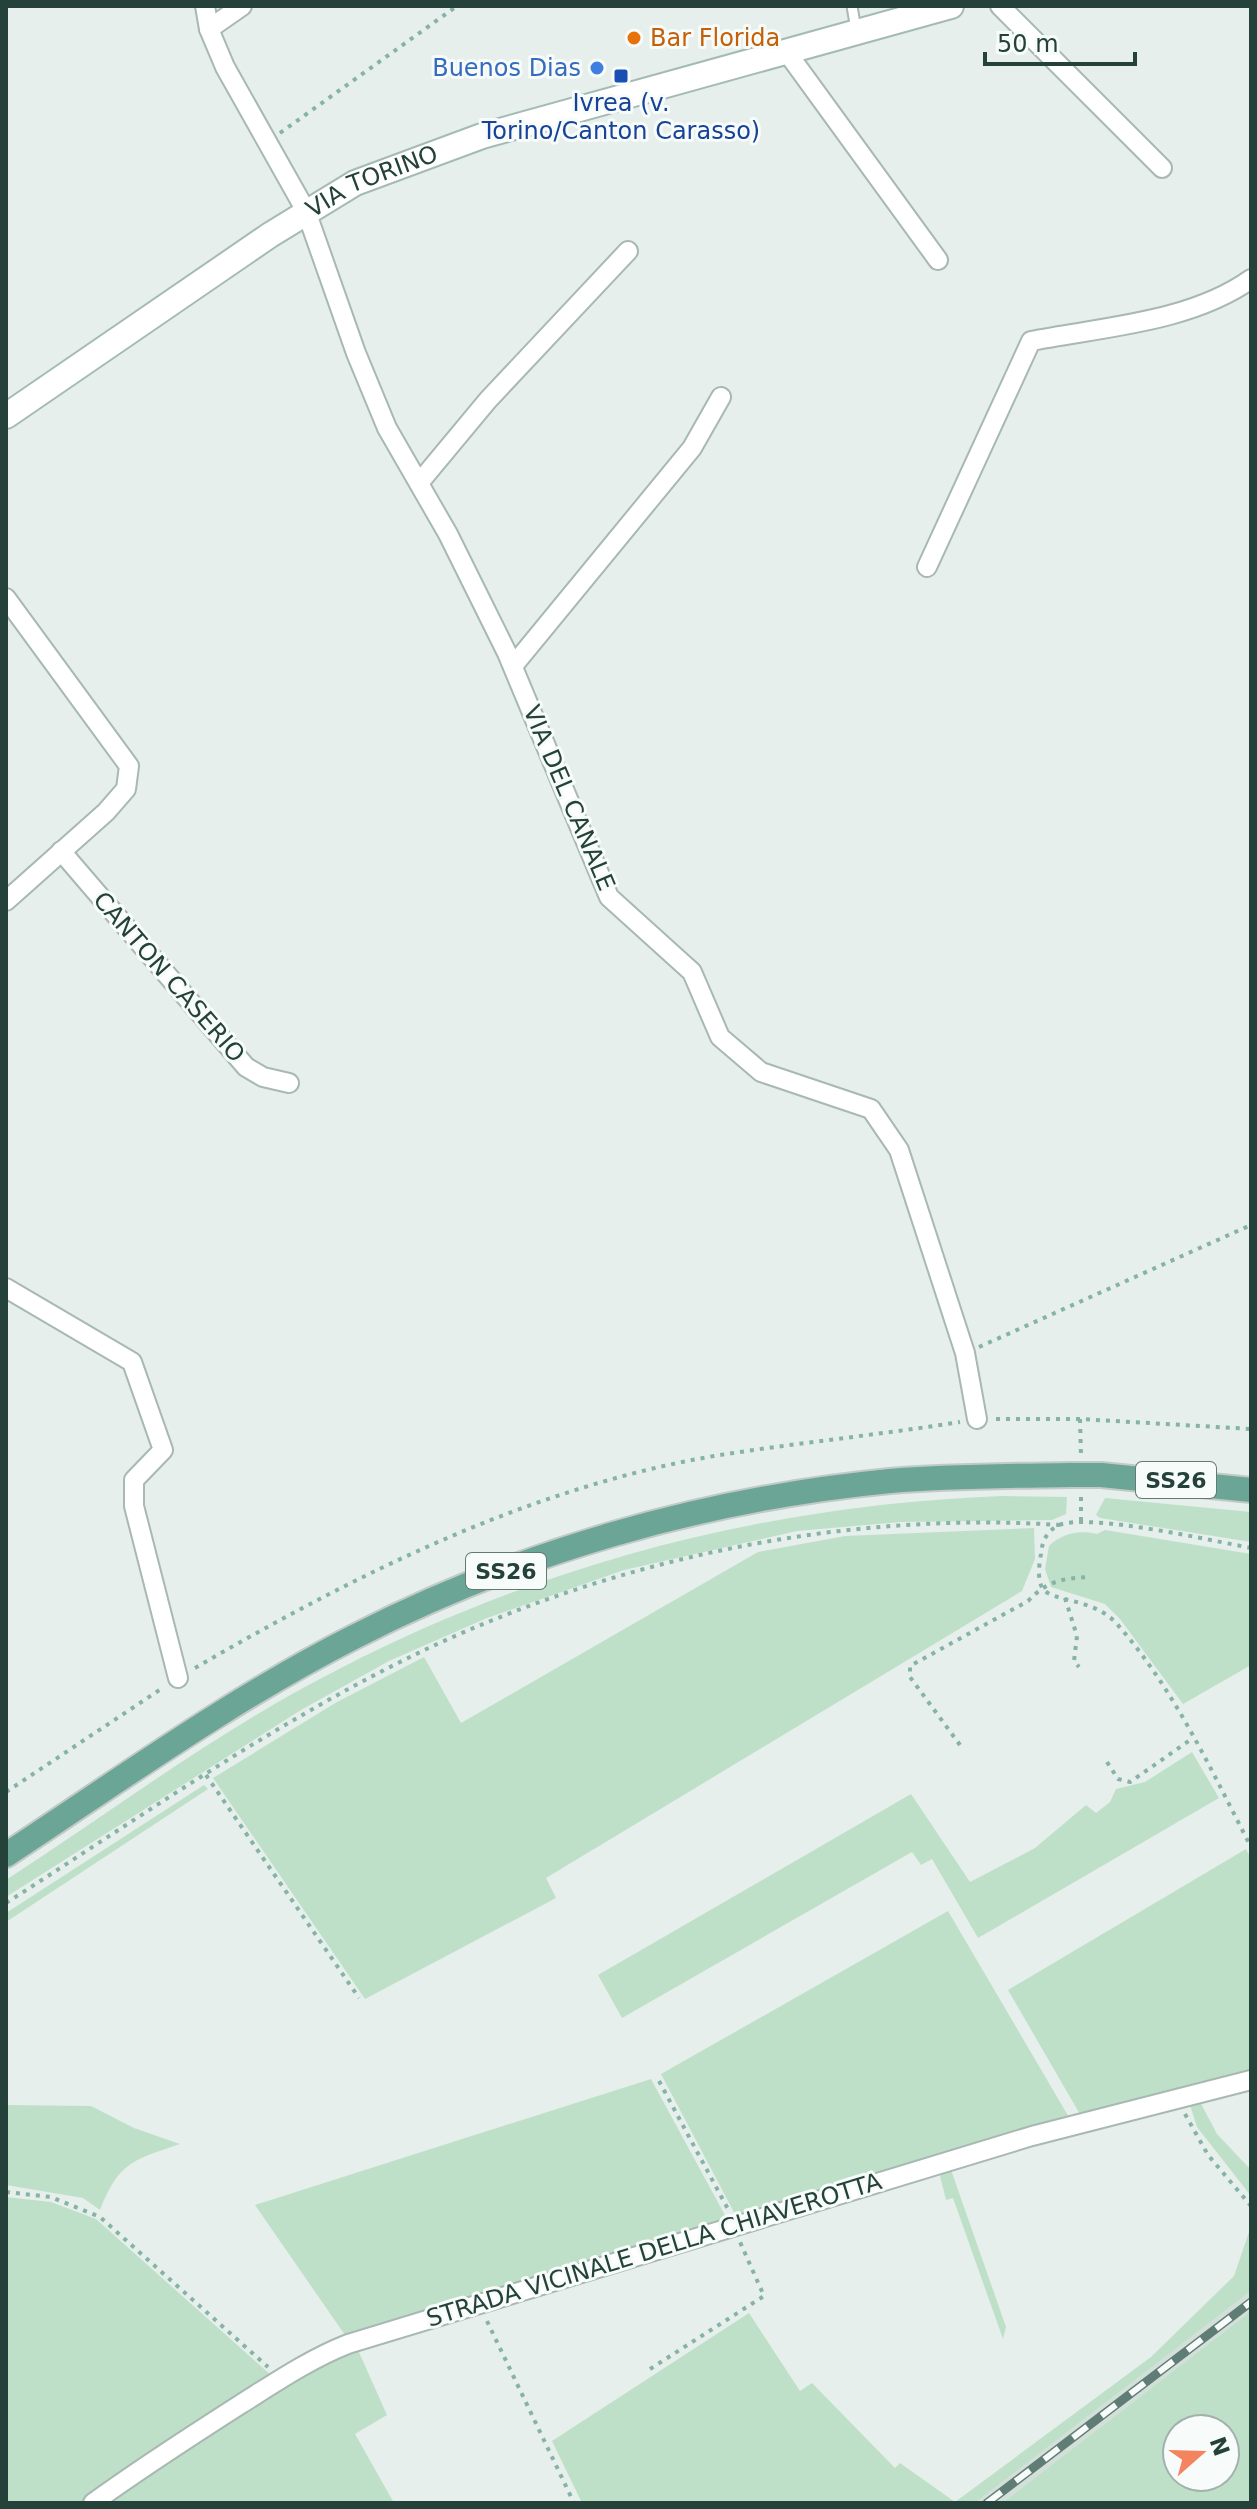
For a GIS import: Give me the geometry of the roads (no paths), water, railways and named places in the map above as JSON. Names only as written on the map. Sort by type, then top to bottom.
[{"type":"main road","name":"SS26","points":[[6,1855],[305,1663],[438,1598],[549,1555],[665,1520],[825,1489],[953,1477],[1101,1475],[1251,1490]]},
{"type":"street","name":"VIA DEL CANALE","points":[[205,6],[209,29],[225,67],[306,211],[387,428],[448,534],[513,666],[609,897],[692,972],[720,1037],[761,1072],[871,1109],[899,1150],[965,1353],[977,1419]]},
{"type":"street","points":[[209,29],[242,6]]},
{"type":"street","name":"VIA TORINO","points":[[6,416],[306,211],[355,183],[440,149],[951,6]]},
{"type":"street","points":[[1000,6],[1162,168]]},
{"type":"street","points":[[786,51],[938,260]]},
{"type":"street","points":[[419,483],[488,400],[628,251]]},
{"type":"street","points":[[927,567],[1031,341],[1170,314],[1229,295],[1251,279]]},
{"type":"street","points":[[513,666],[692,448],[721,397]]},
{"type":"street","points":[[6,598],[129,766],[126,789],[6,901]]},
{"type":"street","name":"CANTON CASERIO","points":[[61,851],[246,1067],[263,1077],[289,1083]]},
{"type":"street","points":[[6,1288],[132,1362],[163,1450],[134,1480],[134,1506],[178,1678]]},
{"type":"street","name":"STRADA VICINALE DELLA CHIAVEROTTA","points":[[93,2503],[165,2452],[282,2379],[322,2355],[348,2344],[734,2224],[1032,2136],[1251,2080]]},
{"type":"lane","points":[[852,6],[856,31]]},
{"type":"railway","points":[[987,2503],[1251,2302]]},
{"type":"place","name":"Bar Florida","points":[[634,38]]},
{"type":"place","name":"Buenos Dias","points":[[597,68]]},
{"type":"place","name":"Ivrea (v. Torino/Canton Carasso)","points":[[621,76]]}]
